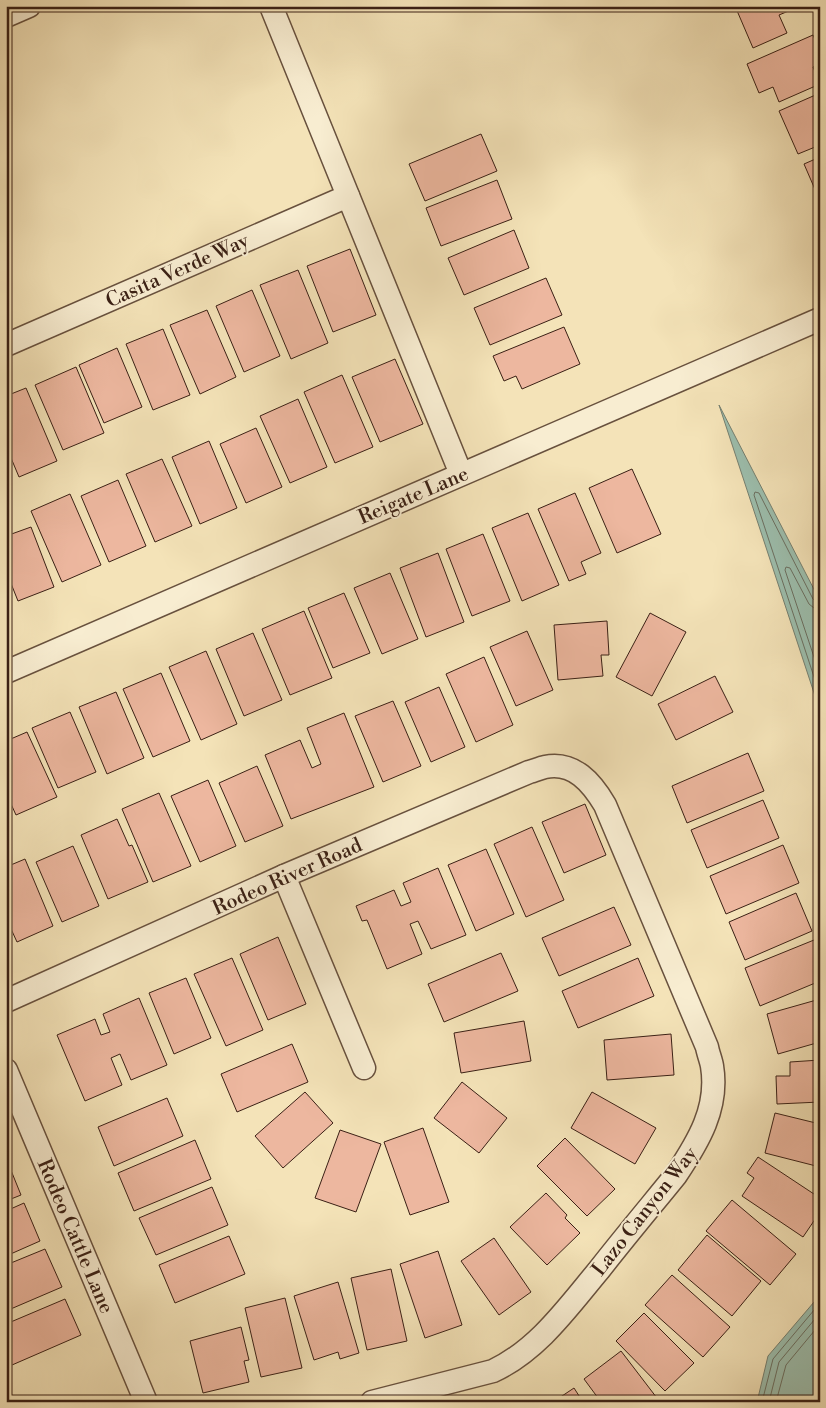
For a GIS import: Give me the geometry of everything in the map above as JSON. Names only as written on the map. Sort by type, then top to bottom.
[{"type":"street","points":[[6,16],[29,6]]},
{"type":"street","points":[[271,6],[462,474]]},
{"type":"street","name":"Casita Verde Way","points":[[6,345],[348,196]]},
{"type":"street","name":"Reigate Lane","points":[[6,672],[820,319]]},
{"type":"street","name":"Rodeo River Road","points":[[6,1001],[284,876],[529,772],[545,767],[558,766],[572,770]]},
{"type":"street","name":"Lazo Canyon Way","points":[[372,1402],[493,1371],[508,1364],[525,1352],[555,1323],[676,1175],[693,1150],[704,1128],[713,1089],[712,1066],[706,1047],[605,805],[597,791],[586,779],[572,770]]},
{"type":"street","points":[[284,876],[364,1068]]},
{"type":"street","name":"Rodeo Cattle Lane","points":[[6,1070],[146,1402]]},
{"type":"water","points":[[719,405],[820,601],[820,711]]},
{"type":"water","points":[[820,1295],[820,1402],[757,1402],[768,1356]]},
{"type":"building","points":[[735,6],[798,7],[779,15],[787,33],[753,48]]},
{"type":"building","points":[[813,35],[820,51],[820,64],[813,67],[820,84],[779,102],[773,87],[759,93],[747,64]]},
{"type":"building","points":[[820,93],[820,145],[798,154],[779,111]]},
{"type":"building","points":[[481,134],[497,171],[425,201],[409,164]]},
{"type":"building","points":[[820,157],[820,201],[804,164]]},
{"type":"building","points":[[497,180],[512,219],[441,246],[426,208]]},
{"type":"building","points":[[514,230],[529,268],[464,295],[448,258]]},
{"type":"building","points":[[350,249],[376,315],[333,332],[307,266]]},
{"type":"building","points":[[298,270],[328,343],[291,359],[260,285]]},
{"type":"building","points":[[546,278],[562,315],[490,345],[474,308]]},
{"type":"building","points":[[252,290],[280,356],[244,372],[216,306]]},
{"type":"building","points":[[207,310],[236,377],[200,394],[170,325]]},
{"type":"building","points":[[564,327],[580,364],[522,389],[516,376],[504,381],[493,356]]},
{"type":"building","points":[[163,329],[190,395],[153,410],[126,344]]},
{"type":"building","points":[[117,348],[142,407],[104,423],[79,365]]},
{"type":"building","points":[[395,359],[423,424],[380,442],[352,377]]},
{"type":"building","points":[[76,367],[104,433],[63,450],[35,385]]},
{"type":"building","points":[[342,375],[373,447],[335,463],[304,392]]},
{"type":"building","points":[[26,388],[57,461],[19,477],[6,446],[6,396]]},
{"type":"building","points":[[298,399],[327,467],[290,483],[260,416]]},
{"type":"building","points":[[256,428],[282,487],[246,503],[220,444]]},
{"type":"building","points":[[209,441],[237,508],[200,524],[172,457]]},
{"type":"building","points":[[162,459],[192,526],[155,542],[126,474]]},
{"type":"building","points":[[632,469],[661,534],[617,553],[589,488]]},
{"type":"building","points":[[118,480],[146,546],[109,562],[81,496]]},
{"type":"building","points":[[575,493],[601,553],[581,562],[586,574],[569,581],[538,509]]},
{"type":"building","points":[[70,494],[101,565],[62,582],[31,511]]},
{"type":"building","points":[[528,513],[559,585],[522,601],[492,528]]},
{"type":"building","points":[[31,527],[54,587],[18,601],[6,571],[6,536]]},
{"type":"building","points":[[483,534],[510,601],[472,616],[446,549]]},
{"type":"building","points":[[438,553],[464,622],[426,637],[400,568]]},
{"type":"building","points":[[390,573],[418,639],[382,654],[354,588]]},
{"type":"building","points":[[344,593],[370,653],[333,668],[308,608]]},
{"type":"building","points":[[304,611],[332,678],[290,695],[262,629]]},
{"type":"building","points":[[650,613],[686,632],[652,696],[616,677]]},
{"type":"building","points":[[607,621],[609,655],[601,655],[603,676],[558,680],[554,625]]},
{"type":"building","points":[[527,631],[553,690],[516,706],[490,647]]},
{"type":"building","points":[[253,633],[282,700],[244,716],[216,649]]},
{"type":"building","points":[[206,651],[237,724],[201,740],[169,667]]},
{"type":"building","points":[[484,657],[513,725],[476,742],[446,674]]},
{"type":"building","points":[[161,673],[190,741],[153,757],[123,689]]},
{"type":"building","points":[[715,676],[733,712],[676,740],[658,704]]},
{"type":"building","points":[[439,687],[465,747],[431,762],[405,702]]},
{"type":"building","points":[[116,692],[144,758],[107,774],[79,707]]},
{"type":"building","points":[[393,701],[421,766],[383,782],[355,716]]},
{"type":"building","points":[[70,712],[96,772],[58,788],[32,728]]},
{"type":"building","points":[[344,713],[374,787],[291,819],[265,755],[300,740],[312,768],[321,764],[307,728]]},
{"type":"building","points":[[27,732],[57,797],[16,815],[6,793],[6,741]]},
{"type":"building","points":[[748,753],[764,791],[687,823],[672,786]]},
{"type":"building","points":[[257,766],[283,826],[245,842],[219,783]]},
{"type":"building","points":[[208,780],[236,846],[200,862],[171,796]]},
{"type":"building","points":[[159,793],[191,866],[153,882],[122,809]]},
{"type":"building","points":[[763,800],[779,838],[707,868],[691,830]]},
{"type":"building","points":[[585,804],[606,855],[564,873],[542,822]]},
{"type":"building","points":[[117,819],[129,846],[132,845],[148,882],[108,899],[81,835]]},
{"type":"building","points":[[532,827],[564,900],[526,917],[494,844]]},
{"type":"building","points":[[783,845],[799,883],[726,914],[710,876]]},
{"type":"building","points":[[73,846],[99,906],[62,922],[36,862]]},
{"type":"building","points":[[486,849],[514,914],[476,931],[448,865]]},
{"type":"building","points":[[25,859],[53,926],[17,942],[6,918],[6,867]]},
{"type":"building","points":[[438,868],[466,935],[431,949],[418,921],[410,924],[422,954],[387,969],[367,920],[362,921],[356,906],[394,890],[401,906],[411,902],[403,883]]},
{"type":"building","points":[[796,893],[812,931],[745,960],[729,922]]},
{"type":"building","points":[[614,907],[631,945],[559,976],[542,938]]},
{"type":"building","points":[[278,937],[306,1004],[268,1020],[240,954]]},
{"type":"building","points":[[814,940],[820,955],[820,981],[760,1006],[745,968]]},
{"type":"building","points":[[501,953],[518,991],[444,1022],[428,984]]},
{"type":"building","points":[[232,958],[263,1030],[226,1046],[194,974]]},
{"type":"building","points":[[638,958],[654,996],[578,1028],[562,991]]},
{"type":"building","points":[[186,978],[211,1038],[174,1054],[149,993]]},
{"type":"building","points":[[139,998],[167,1065],[131,1080],[120,1054],[111,1058],[122,1085],[85,1101],[57,1035],[95,1019],[101,1035],[110,1032],[103,1014]]},
{"type":"building","points":[[820,999],[820,1042],[778,1054],[767,1014]]},
{"type":"building","points":[[524,1021],[531,1061],[461,1073],[454,1033]]},
{"type":"building","points":[[671,1034],[674,1075],[607,1080],[604,1040]]},
{"type":"building","points":[[292,1044],[308,1082],[237,1112],[221,1074]]},
{"type":"building","points":[[820,1060],[820,1102],[777,1104],[776,1076],[790,1076],[790,1062]]},
{"type":"building","points":[[462,1082],[507,1118],[479,1153],[434,1118]]},
{"type":"building","points":[[305,1092],[333,1123],[283,1168],[255,1136]]},
{"type":"building","points":[[592,1092],[656,1128],[635,1164],[571,1128]]},
{"type":"building","points":[[167,1098],[183,1136],[114,1166],[98,1127]]},
{"type":"building","points":[[775,1113],[820,1124],[820,1167],[765,1153]]},
{"type":"building","points":[[423,1128],[449,1202],[410,1215],[384,1142]]},
{"type":"building","points":[[340,1130],[381,1144],[356,1212],[315,1198]]},
{"type":"building","points":[[565,1138],[615,1189],[587,1216],[537,1166]]},
{"type":"building","points":[[195,1140],[211,1179],[134,1211],[118,1173]]},
{"type":"building","points":[[758,1157],[820,1198],[820,1212],[803,1237],[742,1196],[754,1178],[747,1173]]},
{"type":"building","points":[[6,1158],[21,1195],[6,1201]]},
{"type":"building","points":[[212,1187],[228,1225],[156,1255],[139,1218]]},
{"type":"building","points":[[546,1193],[567,1215],[565,1218],[580,1233],[547,1265],[510,1227]]},
{"type":"building","points":[[732,1200],[796,1254],[770,1285],[706,1231]]},
{"type":"building","points":[[24,1203],[40,1241],[6,1256],[6,1211]]},
{"type":"building","points":[[707,1235],[761,1281],[732,1316],[678,1270]]},
{"type":"building","points":[[229,1236],[245,1274],[175,1303],[159,1265]]},
{"type":"building","points":[[494,1238],[531,1292],[499,1315],[461,1261]]},
{"type":"building","points":[[45,1249],[62,1287],[6,1311],[6,1265]]},
{"type":"building","points":[[438,1251],[462,1325],[425,1338],[400,1264]]},
{"type":"building","points":[[391,1269],[407,1341],[367,1350],[351,1278]]},
{"type":"building","points":[[672,1275],[730,1327],[703,1357],[645,1305]]},
{"type":"building","points":[[338,1282],[359,1353],[340,1359],[338,1352],[314,1360],[294,1296]]},
{"type":"building","points":[[285,1298],[302,1368],[261,1377],[245,1308]]},
{"type":"building","points":[[65,1299],[81,1335],[12,1365],[6,1352],[6,1324]]},
{"type":"building","points":[[644,1313],[694,1363],[665,1391],[616,1341]]},
{"type":"building","points":[[241,1327],[249,1360],[244,1361],[249,1382],[203,1393],[190,1341]]},
{"type":"building","points":[[621,1351],[660,1402],[601,1402],[584,1379]]},
{"type":"building","points":[[574,1388],[583,1402],[553,1402]]}]
